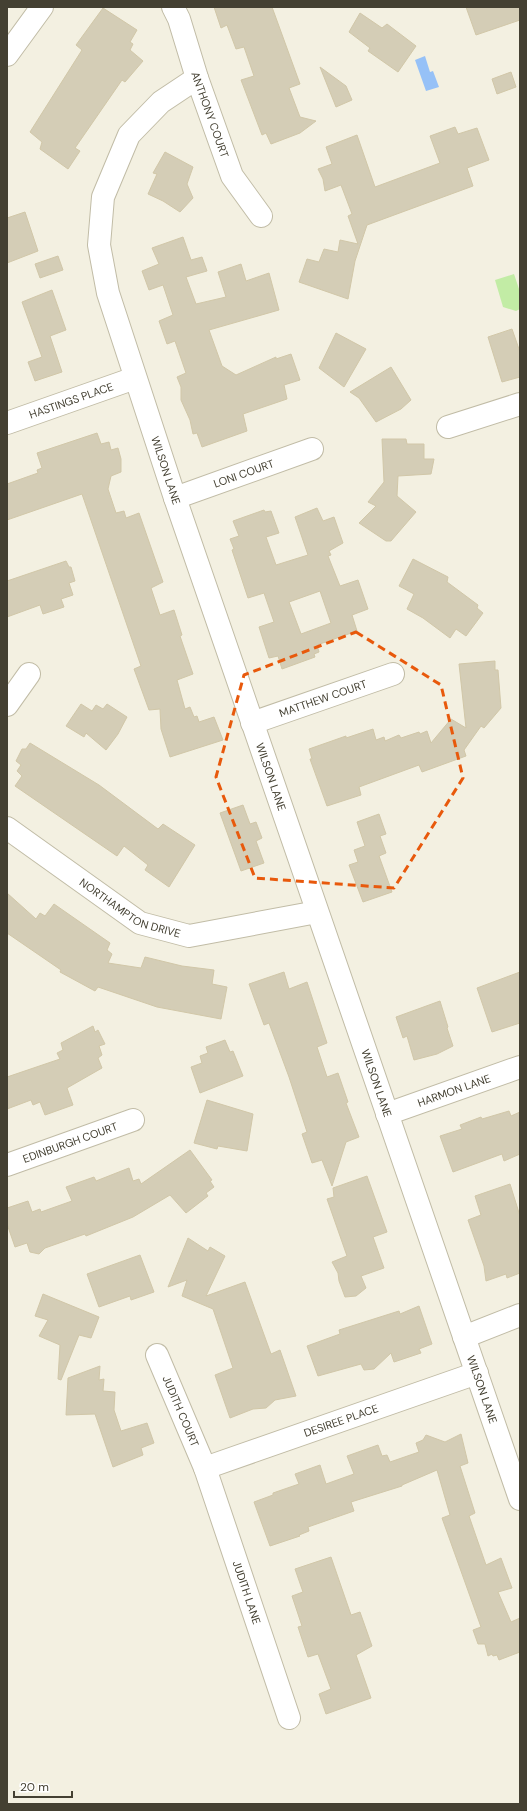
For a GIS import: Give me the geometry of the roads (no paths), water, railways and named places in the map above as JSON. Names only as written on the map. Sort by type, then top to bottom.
[{"type":"street","points":[[7,55],[42,7]]},
{"type":"street","name":"ANTHONY COURT","points":[[173,7],[180,19],[197,78],[232,176],[262,216]]},
{"type":"street","name":"WILSON LANE","points":[[197,78],[162,102],[129,135],[102,197],[99,245],[108,293],[175,498],[520,1499]]},
{"type":"street","name":"HASTINGS PLACE","points":[[7,423],[135,378]]},
{"type":"street","points":[[448,427],[520,404]]},
{"type":"street","name":"LONI COURT","points":[[175,498],[312,449]]},
{"type":"street","points":[[7,706],[30,674]]},
{"type":"street","name":"MATTHEW COURT","points":[[252,723],[393,674]]},
{"type":"street","name":"NORTHAMPTON DRIVE","points":[[7,828],[140,922],[190,936],[317,912]]},
{"type":"street","name":"HARMON LANE","points":[[387,1114],[520,1067]]},
{"type":"street","name":"EDINBURGH COURT","points":[[7,1165],[134,1120]]},
{"type":"street","points":[[464,1337],[520,1315]]},
{"type":"street","name":"JUDITH COURT","points":[[157,1355],[206,1468]]},
{"type":"street","name":"DESIREE PLACE","points":[[206,1468],[476,1373]]},
{"type":"street","name":"JUDITH LANE","points":[[206,1468],[290,1718]]},
{"type":"water","points":[[425,56],[430,72],[433,71],[439,87],[426,91],[415,60]]}]
